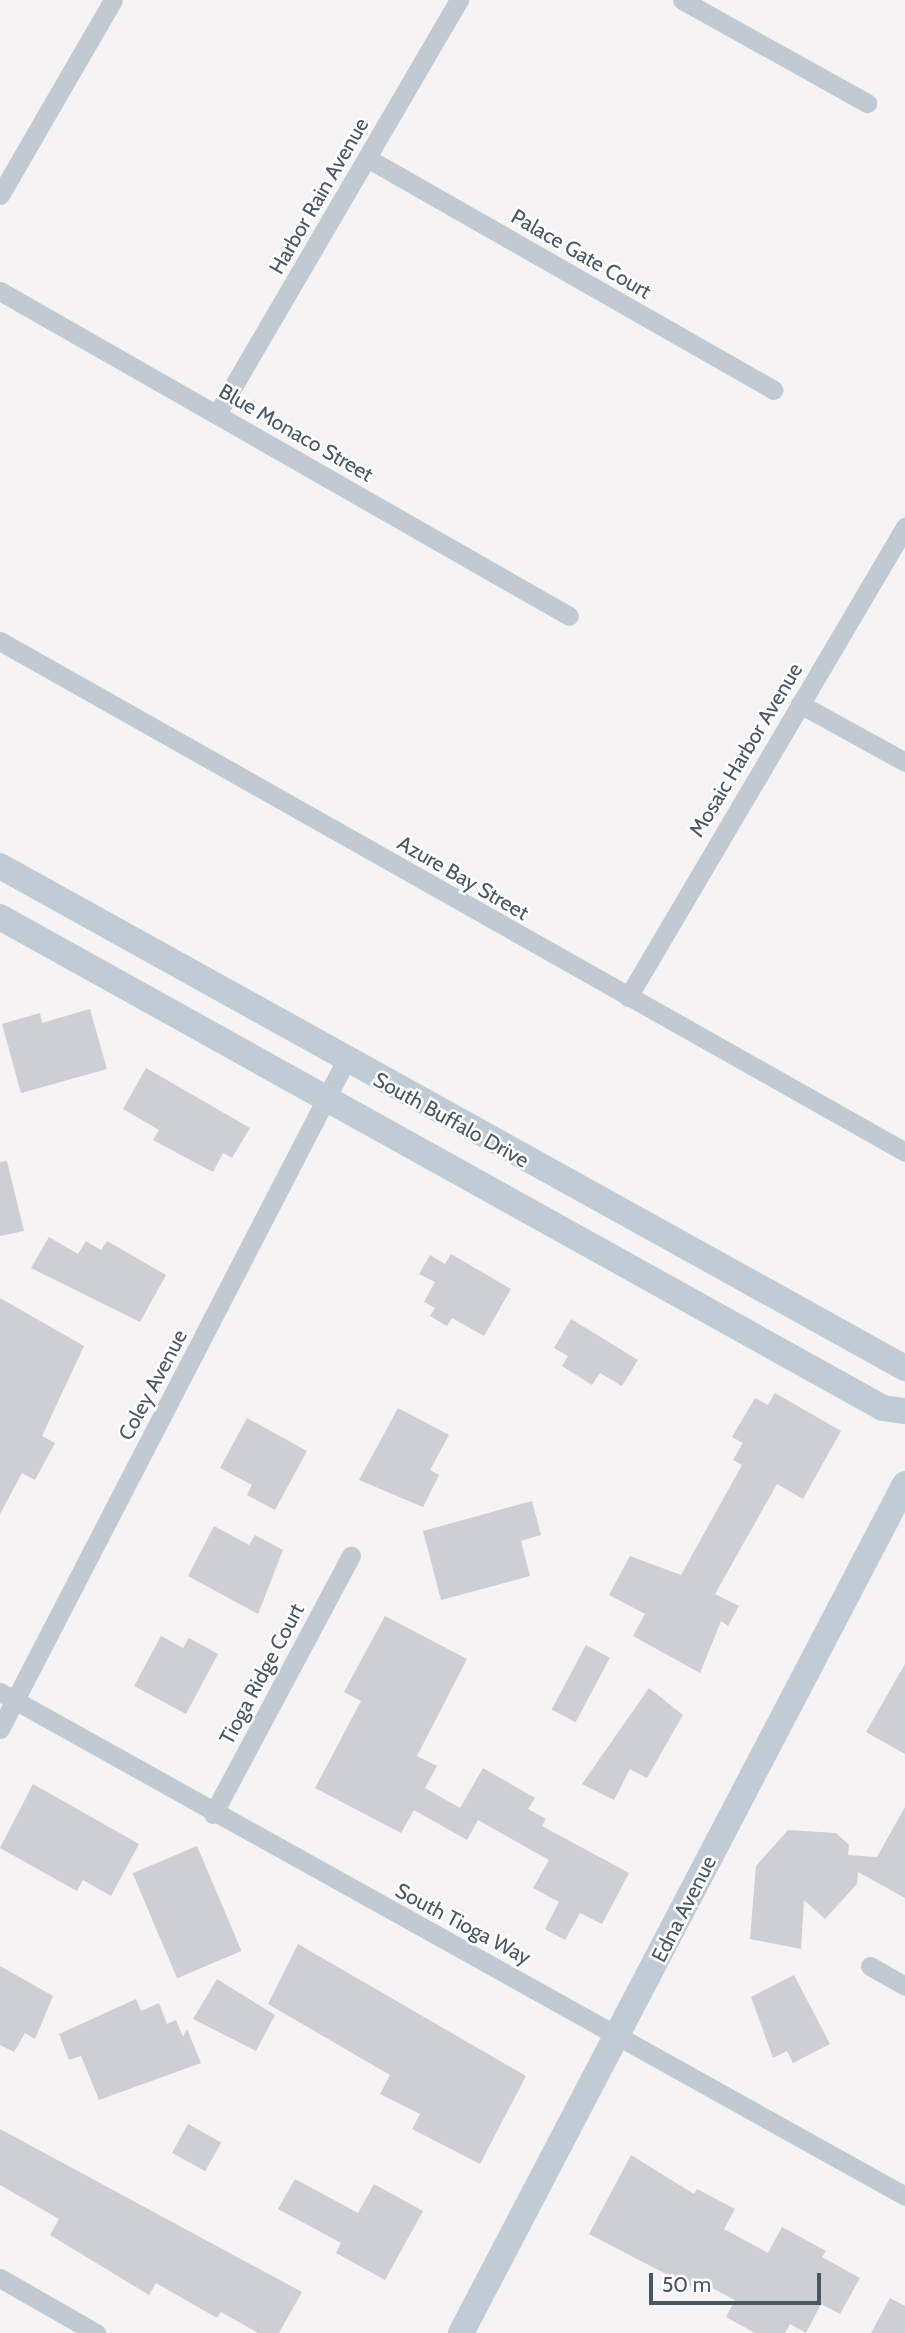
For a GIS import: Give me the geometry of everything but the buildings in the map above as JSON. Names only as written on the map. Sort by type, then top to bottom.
[{"type":"main road","name":"South Buffalo Drive","points":[[0,866],[345,1062],[905,1368]]},
{"type":"main road","name":"South Buffalo Drive","points":[[0,917],[883,1408],[905,1411]]},
{"type":"main road","name":"Edna Avenue","points":[[461,2333],[905,1484]]},
{"type":"street","points":[[0,195],[113,0]]},
{"type":"street","name":"Harbor Rain Avenue","points":[[217,414],[459,0]]},
{"type":"street","points":[[681,0],[867,103]]},
{"type":"street","name":"Palace Gate Court","points":[[367,158],[773,390]]},
{"type":"street","name":"Blue Monaco Street","points":[[0,291],[569,616]]},
{"type":"street","name":"Mosaic Harbor Avenue","points":[[628,997],[905,527]]},
{"type":"street","name":"Azure Bay Street","points":[[0,641],[905,1152]]},
{"type":"street","points":[[800,704],[905,762]]},
{"type":"street","name":"Coley Avenue","points":[[0,1729],[7,1696],[345,1062]]},
{"type":"street","name":"Tioga Ridge Court","points":[[213,1814],[351,1556]]},
{"type":"street","name":"South Tioga Way","points":[[7,1696],[213,1814],[619,2034],[905,2196]]},
{"type":"street","points":[[870,1966],[905,1986]]},
{"type":"street","points":[[0,2278],[70,2326],[96,2333]]}]
